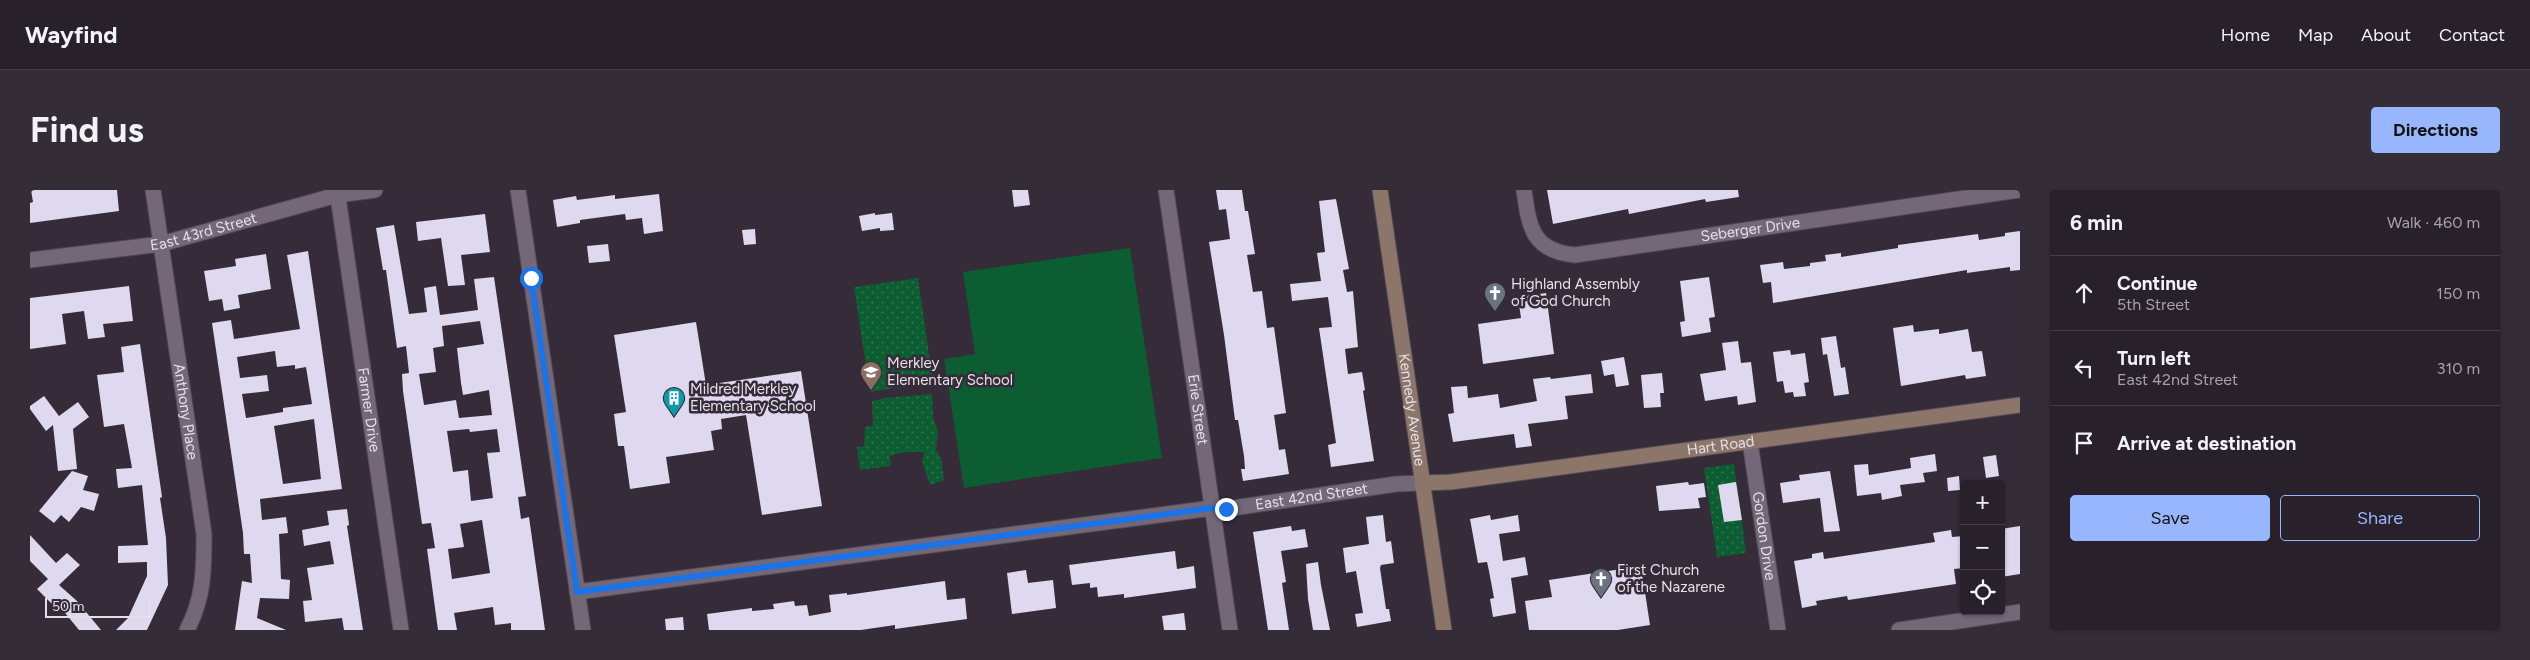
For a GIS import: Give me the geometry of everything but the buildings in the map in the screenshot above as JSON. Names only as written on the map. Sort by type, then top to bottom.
[{"type":"street","name":"Anthony Place","points":[[153,190],[204,534],[204,579],[194,618],[187,630]]},
{"type":"street","name":"East 43rd Street","points":[[30,260],[161,244],[337,192],[375,190]]},
{"type":"street","points":[[518,190],[583,630]]},
{"type":"street","name":"Erie Street","points":[[1166,190],[1230,630]]},
{"type":"street","name":"Kennedy Avenue","points":[[1380,190],[1444,630]]},
{"type":"street","name":"Seberger Drive","points":[[1524,190],[1528,222],[1537,239],[1548,249],[1561,254],[1575,255],[2020,190]]},
{"type":"street","name":"Farmer Drive","points":[[337,192],[401,630]]},
{"type":"street","name":"Hart Road","points":[[1422,483],[1451,482],[2020,405]]},
{"type":"street","name":"Gordon Drive","points":[[1750,442],[1778,630]]},
{"type":"street","name":"East 42nd Street","points":[[577,592],[1212,508],[1226,509],[1396,484],[1422,483]]},
{"type":"street","points":[[1899,630],[2020,612]]},
{"type":"green space","points":[[1130,248],[1162,458],[964,488],[944,359],[975,354],[963,272]]},
{"type":"green space","points":[[918,278],[933,382],[870,392],[854,287]]},
{"type":"green space","points":[[932,394],[933,417],[938,431],[936,450],[941,458],[944,480],[930,485],[922,461],[924,452],[904,452],[890,456],[891,466],[860,470],[857,447],[864,446],[865,427],[873,426],[872,401]]},
{"type":"green space","points":[[1734,464],[1746,553],[1717,557],[1704,468]]},
{"type":"place","name":"Highland Assembly of God Church","points":[[1495,312]]},
{"type":"place","name":"Merkley Elementary School","points":[[871,391]]},
{"type":"place","name":"Mildred Merkley Elementary School","points":[[674,417]]},
{"type":"place","name":"First Church of the Nazarene","points":[[1601,598]]},
{"type":"route","points":[[531,278],[577,592],[1212,508],[1226,509]]}]
